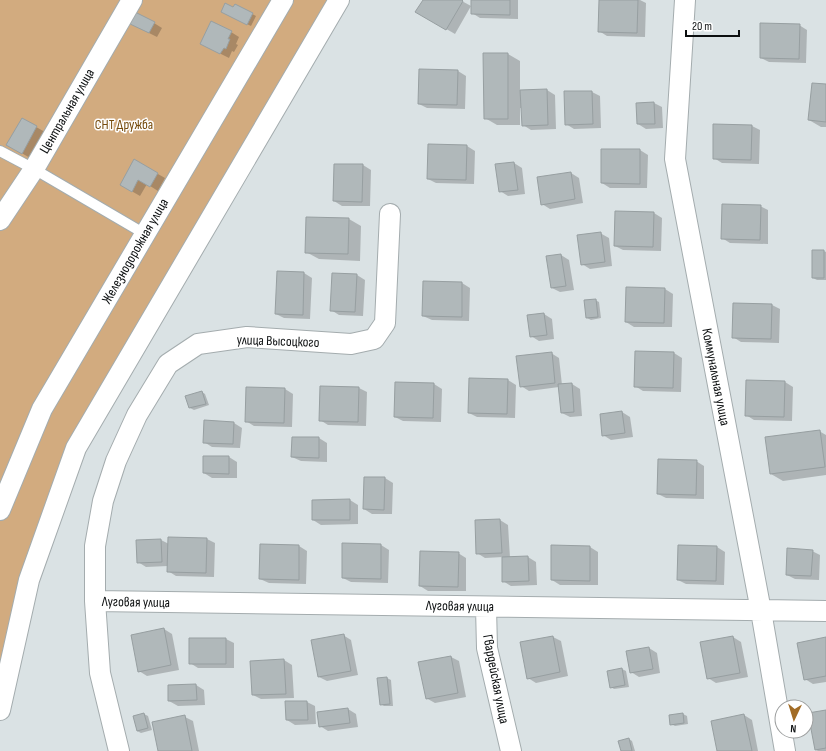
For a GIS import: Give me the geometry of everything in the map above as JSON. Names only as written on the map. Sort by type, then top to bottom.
[{"type":"street","name":"Центральная улица","points":[[0,220],[34,168],[132,0]]},
{"type":"street","name":"Железнодорожная улица","points":[[0,510],[42,409],[283,0]]},
{"type":"street","points":[[0,710],[30,580],[76,448],[339,0]]},
{"type":"street","name":"Коммунальная улица","points":[[684,0],[675,159],[761,611],[785,751]]},
{"type":"street","name":"улица Высоцкого","points":[[119,751],[100,672],[95,601],[95,546],[103,501],[116,460],[137,414],[168,364],[198,344],[247,337],[351,344],[374,340],[385,323],[390,214]]},
{"type":"street","name":"Луговая улица","points":[[95,601],[826,611]]},
{"type":"street","name":"Гвардейская улица","points":[[486,607],[488,648],[510,751]]},
{"type":"lane","points":[[0,151],[34,168],[145,234]]},
{"type":"green space","name":"СНТ Дружба","points":[[0,0],[341,0],[108,404],[67,493],[28,604],[0,716]]},
{"type":"building","points":[[423,0],[463,1],[446,30],[415,12]]},
{"type":"building","points":[[471,0],[510,0],[510,15],[471,14]]},
{"type":"building","points":[[599,0],[638,0],[637,33],[598,32]]},
{"type":"building","points":[[225,3],[233,7],[235,4],[253,13],[247,25],[221,12]]},
{"type":"building","points":[[135,12],[155,22],[149,33],[130,24]]},
{"type":"building","points":[[211,21],[232,31],[228,39],[230,39],[226,49],[224,48],[220,54],[200,44]]},
{"type":"building","points":[[760,23],[800,24],[799,59],[760,58]]},
{"type":"building","points":[[483,53],[508,53],[508,119],[484,119]]},
{"type":"building","points":[[419,69],[458,70],[457,105],[418,104]]},
{"type":"building","points":[[812,83],[826,84],[826,122],[808,120]]},
{"type":"building","points":[[547,89],[548,125],[522,126],[520,90]]},
{"type":"building","points":[[564,91],[592,91],[593,124],[565,125]]},
{"type":"building","points":[[654,102],[655,124],[637,124],[636,103]]},
{"type":"building","points":[[22,118],[37,126],[22,154],[6,145]]},
{"type":"building","points":[[713,124],[752,125],[751,160],[713,159]]},
{"type":"building","points":[[428,144],[467,145],[466,180],[427,179]]},
{"type":"building","points":[[601,149],[640,149],[640,184],[601,183]]},
{"type":"building","points":[[134,159],[158,173],[150,187],[138,180],[132,192],[120,185]]},
{"type":"building","points":[[514,162],[518,190],[499,192],[495,164]]},
{"type":"building","points":[[334,164],[363,164],[362,202],[333,201]]},
{"type":"building","points":[[571,172],[575,199],[541,205],[537,177]]},
{"type":"building","points":[[722,204],[761,205],[760,240],[721,239]]},
{"type":"building","points":[[615,211],[654,212],[653,247],[614,246]]},
{"type":"building","points":[[306,217],[349,218],[348,254],[305,253]]},
{"type":"building","points":[[601,232],[605,262],[581,265],[577,235]]},
{"type":"building","points":[[812,250],[824,250],[824,278],[812,278]]},
{"type":"building","points":[[561,254],[566,286],[551,288],[546,256]]},
{"type":"building","points":[[277,271],[304,272],[303,315],[275,314]]},
{"type":"building","points":[[332,273],[357,274],[355,312],[330,311]]},
{"type":"building","points":[[423,281],[462,282],[462,317],[422,316]]},
{"type":"building","points":[[626,287],[665,288],[664,323],[625,322]]},
{"type":"building","points":[[596,299],[598,317],[586,318],[584,300]]},
{"type":"building","points":[[733,303],[772,304],[771,339],[732,338]]},
{"type":"building","points":[[544,313],[547,335],[530,337],[527,315]]},
{"type":"building","points":[[635,351],[674,352],[673,388],[634,387]]},
{"type":"building","points":[[552,352],[555,383],[520,387],[516,356]]},
{"type":"building","points":[[469,378],[508,379],[507,414],[468,413]]},
{"type":"building","points":[[746,380],[785,381],[784,417],[745,416]]},
{"type":"building","points":[[395,382],[434,383],[433,418],[394,417]]},
{"type":"building","points":[[572,383],[574,412],[561,413],[558,384]]},
{"type":"building","points":[[320,386],[359,387],[358,422],[319,421]]},
{"type":"building","points":[[246,387],[285,388],[284,423],[245,422]]},
{"type":"building","points":[[202,391],[206,404],[189,408],[185,396]]},
{"type":"building","points":[[622,411],[625,433],[602,436],[600,414]]},
{"type":"building","points":[[204,420],[234,422],[233,444],[203,443]]},
{"type":"building","points":[[820,430],[825,467],[770,474],[765,437]]},
{"type":"building","points":[[292,437],[319,437],[319,458],[291,457]]},
{"type":"building","points":[[203,456],[229,456],[229,474],[203,473]]},
{"type":"building","points":[[658,459],[697,460],[696,495],[657,494]]},
{"type":"building","points":[[364,477],[385,477],[384,510],[363,509]]},
{"type":"building","points":[[350,499],[350,520],[312,520],[312,500]]},
{"type":"building","points":[[500,519],[502,553],[476,554],[475,520]]},
{"type":"building","points":[[168,537],[207,538],[206,573],[167,572]]},
{"type":"building","points":[[161,539],[162,562],[137,563],[136,540]]},
{"type":"building","points":[[342,543],[381,544],[381,579],[342,578]]},
{"type":"building","points":[[260,544],[299,545],[299,580],[259,579]]},
{"type":"building","points":[[551,545],[590,546],[590,581],[551,580]]},
{"type":"building","points":[[678,545],[717,546],[716,581],[677,580]]},
{"type":"building","points":[[787,548],[813,550],[811,576],[786,575]]},
{"type":"building","points":[[420,551],[459,552],[458,587],[419,586]]},
{"type":"building","points":[[528,556],[529,581],[502,582],[502,557]]},
{"type":"building","points":[[164,628],[171,665],[138,672],[131,635]]},
{"type":"building","points":[[344,634],[351,671],[318,677],[311,640]]},
{"type":"building","points":[[553,636],[560,672],[527,679],[520,642]]},
{"type":"building","points":[[733,636],[740,673],[707,679],[700,642]]},
{"type":"building","points":[[826,637],[826,676],[804,680],[797,643]]},
{"type":"building","points":[[189,638],[226,638],[226,664],[189,664]]},
{"type":"building","points":[[649,647],[653,669],[630,673],[626,651]]},
{"type":"building","points":[[451,656],[458,693],[426,699],[418,662]]},
{"type":"building","points":[[284,659],[286,694],[252,695],[250,661]]},
{"type":"building","points":[[622,668],[625,685],[610,688],[607,671]]},
{"type":"building","points":[[387,677],[390,704],[380,705],[377,678]]},
{"type":"building","points":[[196,684],[197,700],[168,701],[168,685]]},
{"type":"building","points":[[285,701],[307,701],[308,720],[286,720]]},
{"type":"building","points":[[348,708],[350,723],[319,727],[317,712]]},
{"type":"building","points":[[826,710],[826,748],[815,750],[813,739],[814,712]]},
{"type":"building","points":[[144,713],[148,728],[137,731],[133,716]]},
{"type":"building","points":[[683,713],[684,723],[670,725],[669,715]]},
{"type":"building","points":[[744,714],[752,751],[717,751],[711,721]]},
{"type":"building","points":[[185,715],[192,751],[158,751],[152,722]]},
{"type":"building","points":[[629,738],[632,751],[621,751],[618,741]]}]
